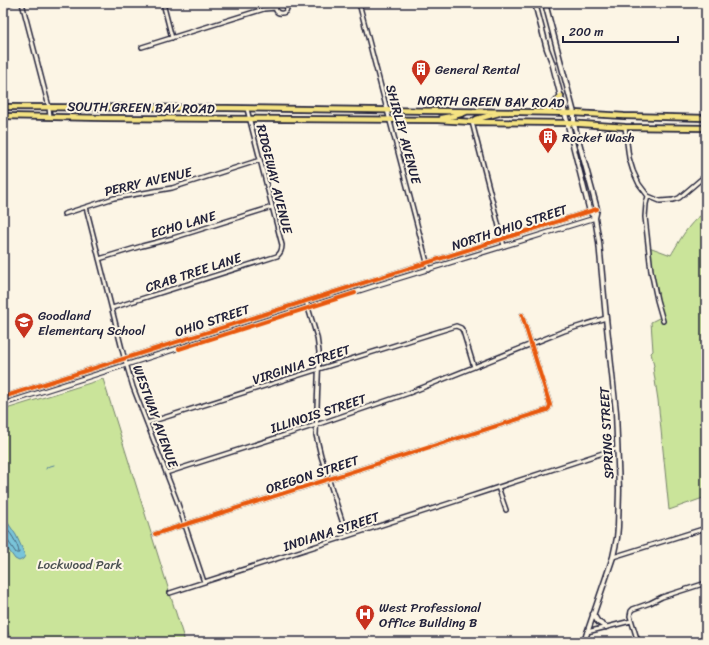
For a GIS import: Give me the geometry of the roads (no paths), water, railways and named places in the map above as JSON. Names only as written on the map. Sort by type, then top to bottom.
[{"type":"main road","points":[[535,3],[545,44],[552,62],[561,96],[590,212],[595,218]]},
{"type":"main road","name":"SPRING STREET","points":[[545,3],[574,112],[574,124],[597,210],[595,218],[599,242],[616,412],[619,490],[617,538],[584,642]]},
{"type":"main road","points":[[541,112],[550,110],[561,96]]},
{"type":"main road","name":"SOUTH GREEN BAY ROAD","points":[[3,106],[276,109]]},
{"type":"main road","name":"NORTH GREEN BAY ROAD","points":[[276,109],[574,112],[624,116],[706,118]]},
{"type":"main road","points":[[438,120],[460,115],[468,111]]},
{"type":"main road","points":[[472,122],[477,118],[502,112]]},
{"type":"main road","name":"SOUTH GREEN BAY ROAD","points":[[3,116],[279,119]]},
{"type":"main road","name":"NORTH GREEN BAY ROAD","points":[[279,119],[438,120],[472,122],[567,123],[625,127],[706,128]]},
{"type":"main road","points":[[593,614],[598,622],[606,627]]},
{"type":"street","points":[[3,6],[12,3]]},
{"type":"street","points":[[22,3],[49,107],[50,117]]},
{"type":"street","points":[[163,3],[172,38]]},
{"type":"street","points":[[276,8],[278,3]]},
{"type":"street","points":[[276,8],[278,12],[283,13],[287,9],[287,5],[285,3]]},
{"type":"street","name":"SHIRLEY AVENUE","points":[[359,3],[429,270]]},
{"type":"street","points":[[142,47],[264,9],[276,8]]},
{"type":"street","name":"RIDGEWAY AVENUE","points":[[247,109],[282,245],[280,254]]},
{"type":"street","points":[[472,122],[504,246]]},
{"type":"street","points":[[625,127],[629,158],[633,171],[639,184],[648,196],[660,200],[673,200],[679,198],[706,175]]},
{"type":"street","name":"PERRY AVENUE","points":[[64,214],[114,198],[172,188],[260,160]]},
{"type":"street","points":[[648,196],[645,218],[651,271],[656,300],[663,321]]},
{"type":"street","name":"WESTWAY AVENUE","points":[[86,207],[133,387],[177,501],[204,582]]},
{"type":"street","name":"ECHO LANE","points":[[99,259],[272,207]]},
{"type":"street","name":"NORTH OHIO STREET","points":[[427,263],[597,210]]},
{"type":"street","points":[[568,218],[570,225]]},
{"type":"street","name":"NORTH OHIO STREET","points":[[429,270],[595,218]]},
{"type":"street","points":[[546,225],[550,232]]},
{"type":"street","name":"CRAB TREE LANE","points":[[112,308],[280,254]]},
{"type":"street","name":"OHIO STREET","points":[[3,397],[427,263]]},
{"type":"street","name":"OHIO STREET","points":[[3,404],[429,270]]},
{"type":"street","points":[[382,277],[384,283]]},
{"type":"street","points":[[344,289],[346,296]]},
{"type":"street","points":[[306,301],[318,345],[319,369],[316,435],[318,448],[347,536]]},
{"type":"street","points":[[522,315],[531,345]]},
{"type":"street","name":"ILLINOIS STREET","points":[[166,473],[409,394],[564,331],[606,318]]},
{"type":"street","points":[[245,320],[247,327]]},
{"type":"street","name":"VIRGINIA STREET","points":[[147,423],[456,326],[463,331],[474,367]]},
{"type":"street","points":[[191,338],[193,344]]},
{"type":"street","name":"OREGON STREET","points":[[155,534],[546,410],[549,408],[550,404],[531,345]]},
{"type":"street","name":"INDIANA STREET","points":[[170,593],[617,449]]},
{"type":"street","points":[[498,487],[506,510]]},
{"type":"street","points":[[612,557],[706,528]]},
{"type":"street","points":[[638,642],[631,621],[631,611],[667,595],[706,583]]},
{"type":"street","points":[[588,632],[631,621]]},
{"type":"street","points":[[697,642],[706,639]]},
{"type":"water","points":[[3,520],[8,523],[22,548],[25,556],[19,561],[15,559],[3,542]]},
{"type":"waterway","points":[[46,469],[47,467],[54,465]]},
{"type":"place","name":"General Rental","points":[[421,86]]},
{"type":"place","name":"Rocket Wash","points":[[548,154]]},
{"type":"place","name":"Goodland Elementary School","points":[[24,339]]},
{"type":"place","name":"West Professional Office Building B","points":[[365,631]]},
{"type":"park label","name":"Lockwood Park","points":[[80,564]]}]
